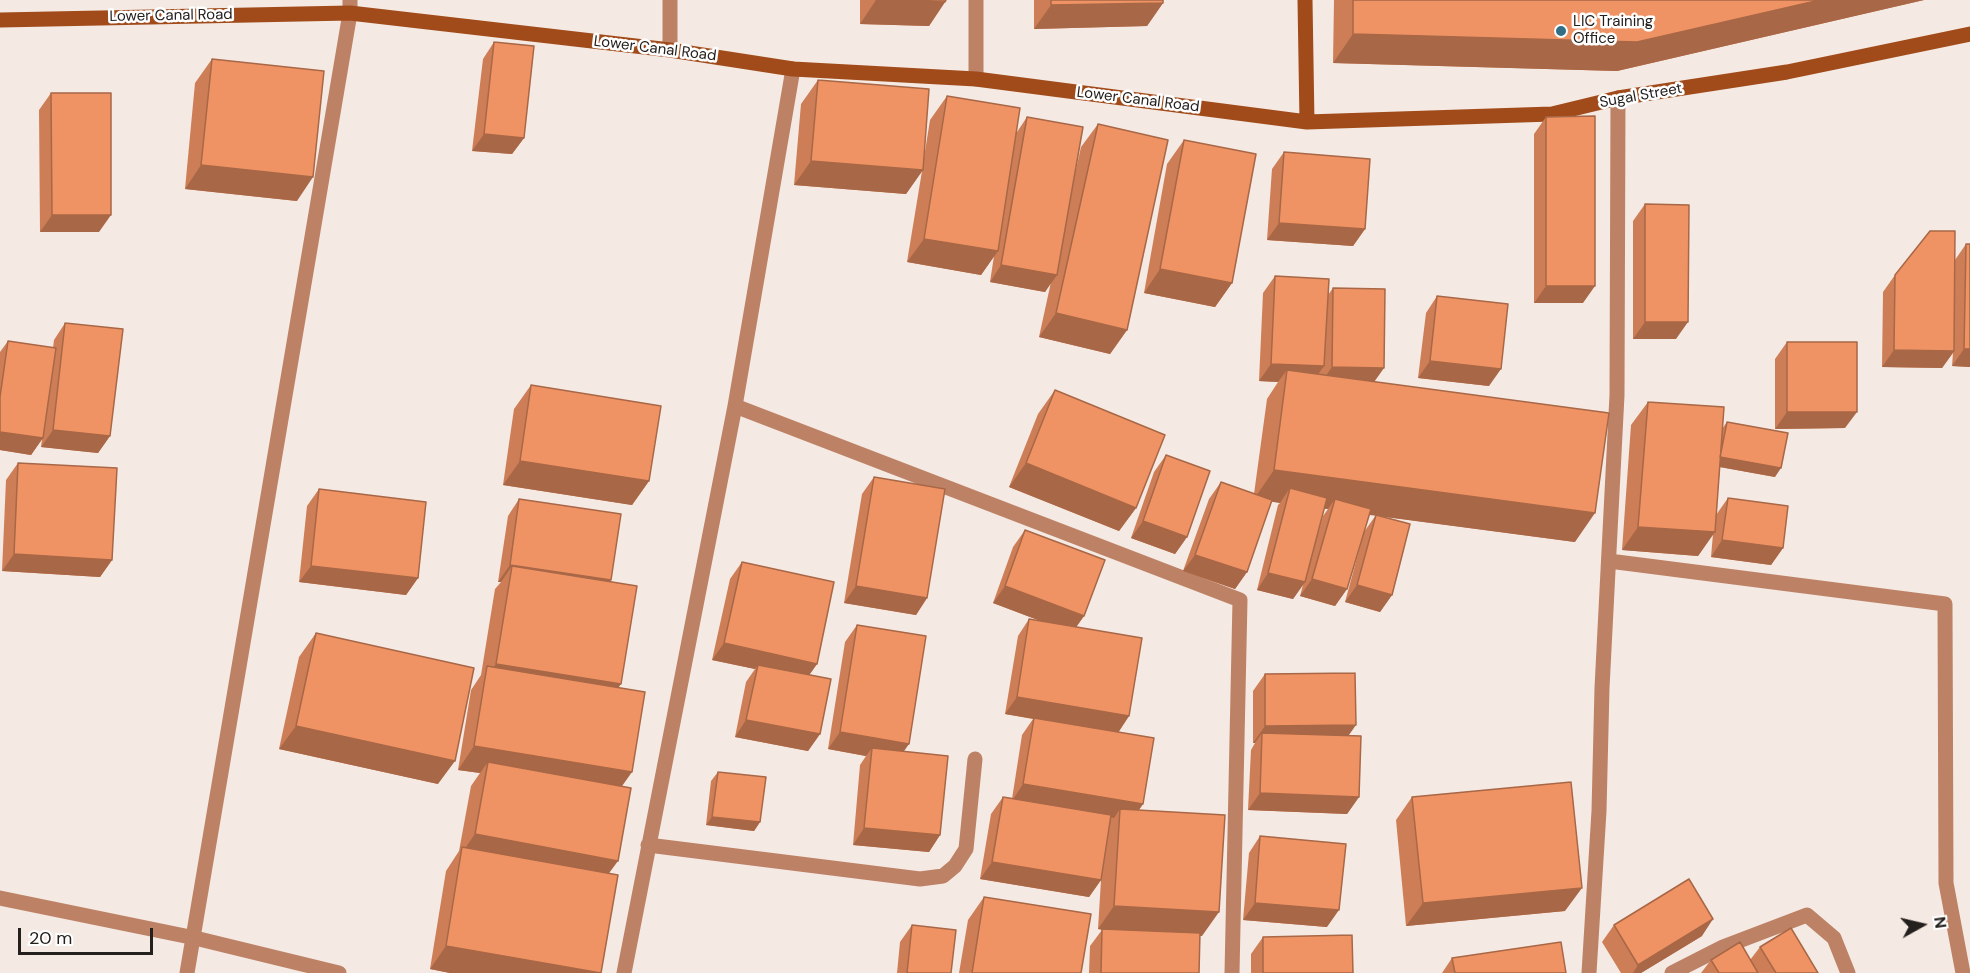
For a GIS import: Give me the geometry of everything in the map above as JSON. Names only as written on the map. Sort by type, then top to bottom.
[{"type":"street","points":[[669,0],[670,50]]},
{"type":"street","points":[[976,0],[976,79]]},
{"type":"street","points":[[1305,0],[1307,122]]},
{"type":"street","points":[[187,973],[195,938],[350,6]]},
{"type":"street","name":"Lower Canal Road","points":[[0,20],[350,6],[793,69],[976,79],[1307,122]]},
{"type":"street","name":"Sugal Street","points":[[1307,122],[1552,114],[1618,99],[1787,72],[1970,34]]},
{"type":"street","points":[[624,973],[735,406],[793,69]]},
{"type":"street","points":[[1590,973],[1617,395],[1618,99]]},
{"type":"street","points":[[735,406],[1240,600],[1232,973]]},
{"type":"street","points":[[1609,561],[1945,604],[1946,883],[1963,973]]},
{"type":"street","points":[[648,845],[920,879],[943,876],[955,866],[966,849],[975,759]]},
{"type":"street","points":[[0,898],[195,938],[339,973]]},
{"type":"street","points":[[1672,973],[1723,946],[1807,915],[1834,938],[1848,973]]},
{"type":"building","points":[[876,0],[946,0],[945,2]]},
{"type":"building","points":[[1051,0],[1163,0],[1163,3],[1051,5]]},
{"type":"building","points":[[1353,0],[1820,0],[1637,42],[1353,34]]},
{"type":"building","points":[[494,42],[534,46],[524,138],[484,134]]},
{"type":"building","points":[[212,59],[324,71],[313,177],[201,165]]},
{"type":"building","points":[[818,80],[929,89],[923,170],[811,161]]},
{"type":"building","points":[[51,93],[111,93],[111,215],[52,215]]},
{"type":"building","points":[[947,96],[1020,108],[998,251],[924,239]]},
{"type":"building","points":[[1595,116],[1595,286],[1546,286],[1546,117]]},
{"type":"building","points":[[1027,117],[1083,127],[1057,275],[1001,265]]},
{"type":"building","points":[[1098,124],[1168,140],[1127,330],[1056,313]]},
{"type":"building","points":[[1184,140],[1256,154],[1232,283],[1160,269]]},
{"type":"building","points":[[1284,152],[1370,159],[1365,229],[1279,223]]},
{"type":"building","points":[[1645,204],[1689,205],[1688,322],[1645,322]]},
{"type":"building","points":[[1930,231],[1955,231],[1954,351],[1894,350],[1895,275]]},
{"type":"building","points":[[1966,244],[1970,244],[1970,349],[1964,349]]},
{"type":"building","points":[[1275,276],[1329,279],[1324,366],[1271,364]]},
{"type":"building","points":[[1333,288],[1385,289],[1384,368],[1332,367]]},
{"type":"building","points":[[1437,296],[1508,304],[1501,369],[1430,361]]},
{"type":"building","points":[[65,323],[123,329],[110,436],[53,430]]},
{"type":"building","points":[[8,341],[56,348],[43,438],[0,432],[0,397]]},
{"type":"building","points":[[1787,342],[1857,342],[1857,412],[1787,412]]},
{"type":"building","points":[[1287,370],[1609,413],[1595,513],[1274,470]]},
{"type":"building","points":[[531,385],[661,406],[649,481],[520,461]]},
{"type":"building","points":[[1055,390],[1165,435],[1136,508],[1026,463]]},
{"type":"building","points":[[1648,402],[1724,407],[1715,532],[1638,527]]},
{"type":"building","points":[[1727,422],[1788,433],[1781,468],[1720,457]]},
{"type":"building","points":[[1166,455],[1210,471],[1187,537],[1143,521]]},
{"type":"building","points":[[18,463],[117,468],[112,560],[14,554]]},
{"type":"building","points":[[874,477],[945,489],[927,598],[856,586]]},
{"type":"building","points":[[1221,482],[1272,500],[1247,572],[1195,555]]},
{"type":"building","points":[[1290,488],[1327,498],[1305,582],[1268,573]]},
{"type":"building","points":[[319,489],[426,502],[418,578],[311,566]]},
{"type":"building","points":[[1728,498],[1788,506],[1783,548],[1722,540]]},
{"type":"building","points":[[519,499],[621,514],[611,580],[510,565]]},
{"type":"building","points":[[1335,499],[1371,509],[1347,589],[1312,579]]},
{"type":"building","points":[[1376,515],[1410,524],[1392,595],[1357,585]]},
{"type":"building","points":[[1025,530],[1105,560],[1084,616],[1005,586]]},
{"type":"building","points":[[742,562],[834,582],[817,664],[724,643]]},
{"type":"building","points":[[512,566],[637,586],[621,684],[496,664]]},
{"type":"building","points":[[1029,619],[1142,638],[1129,716],[1017,697]]},
{"type":"building","points":[[857,625],[926,636],[909,744],[840,732]]},
{"type":"building","points":[[316,633],[474,668],[455,761],[296,726]]},
{"type":"building","points":[[758,665],[831,679],[820,734],[746,720]]},
{"type":"building","points":[[487,666],[645,692],[632,772],[474,746]]},
{"type":"building","points":[[1355,673],[1356,725],[1265,726],[1265,674]]},
{"type":"building","points":[[1034,718],[1154,738],[1143,804],[1023,784]]},
{"type":"building","points":[[1262,733],[1361,736],[1359,797],[1260,793]]},
{"type":"building","points":[[872,748],[948,756],[940,835],[864,828]]},
{"type":"building","points":[[488,762],[631,788],[618,861],[475,834]]},
{"type":"building","points":[[718,772],[766,777],[760,822],[712,817]]},
{"type":"building","points":[[1571,782],[1582,888],[1423,903],[1412,797]]},
{"type":"building","points":[[1003,797],[1111,815],[1101,880],[992,862]]},
{"type":"building","points":[[1120,809],[1225,815],[1219,912],[1114,906]]},
{"type":"building","points":[[1260,836],[1346,844],[1339,910],[1255,903]]},
{"type":"building","points":[[462,847],[618,875],[601,973],[446,946]]},
{"type":"building","points":[[1689,879],[1713,919],[1638,965],[1614,925]]},
{"type":"building","points":[[984,897],[1091,914],[1081,973],[972,973]]},
{"type":"building","points":[[912,925],[956,930],[951,973],[907,973]]},
{"type":"building","points":[[1791,928],[1818,973],[1776,973],[1760,947]]},
{"type":"building","points":[[1102,929],[1200,933],[1199,973],[1101,973]]},
{"type":"building","points":[[1352,935],[1353,973],[1263,973],[1263,937]]},
{"type":"building","points":[[1561,942],[1566,973],[1455,973],[1452,958]]},
{"type":"building","points":[[1740,942],[1758,973],[1719,973],[1711,960]]},
{"type":"place","name":"LIC Training Office","points":[[1561,31]]}]
